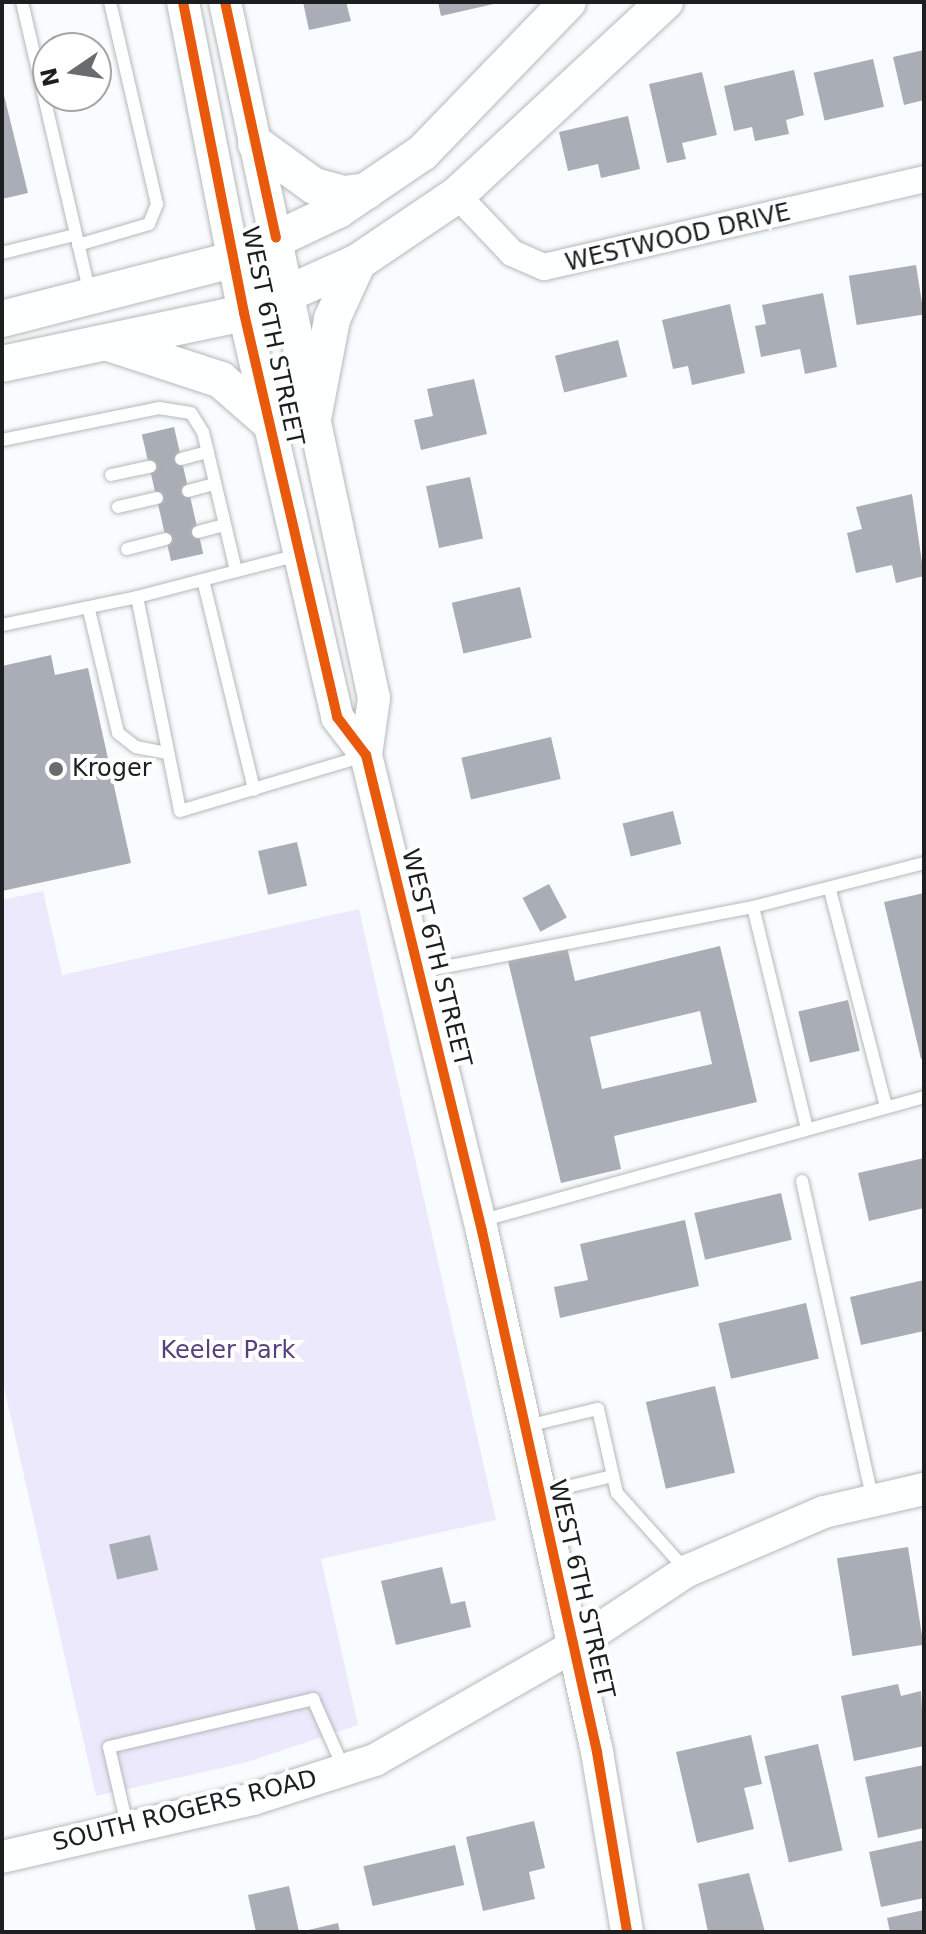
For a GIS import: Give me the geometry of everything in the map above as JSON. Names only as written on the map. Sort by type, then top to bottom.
[{"type":"main road","points":[[2,319],[92,300],[235,259],[367,191],[422,153],[568,2]]},
{"type":"main road","points":[[2,364],[244,313],[358,262],[457,195],[665,2]]},
{"type":"main road","points":[[256,144],[314,186],[344,194],[367,191]]},
{"type":"main road","points":[[422,153],[457,195]]},
{"type":"main road","points":[[313,419],[332,319],[358,262]]},
{"type":"main road","points":[[103,342],[221,380],[269,422]]},
{"type":"street","name":"WEST 6TH STREET","points":[[183,2],[244,313],[337,717],[366,755],[480,1221],[572,1647],[627,1932]]},
{"type":"street","name":"WEST 6TH STREET","points":[[225,2],[376,707],[366,755]]},
{"type":"street","name":"WESTWOOD DRIVE","points":[[457,195],[512,253],[544,267],[924,179]]},
{"type":"street","name":"SOUTH ROGERS ROAD","points":[[2,1857],[127,1828],[344,1769],[418,1738],[572,1647],[687,1571],[824,1512],[924,1489]]},
{"type":"lane","points":[[22,2],[92,300]]},
{"type":"lane","points":[[2,253],[149,224],[157,204],[110,2]]},
{"type":"lane","points":[[2,440],[159,408],[191,413],[208,452],[236,571]]},
{"type":"lane","points":[[181,459],[208,452]]},
{"type":"lane","points":[[111,475],[150,467]]},
{"type":"lane","points":[[188,491],[215,484]]},
{"type":"lane","points":[[118,507],[157,498]]},
{"type":"lane","points":[[198,532],[225,525]]},
{"type":"lane","points":[[127,549],[166,539]]},
{"type":"lane","points":[[2,625],[89,610],[298,555]]},
{"type":"lane","points":[[203,580],[254,790]]},
{"type":"lane","points":[[137,597],[180,811],[366,755]]},
{"type":"lane","points":[[89,610],[118,733],[136,747],[168,753]]},
{"type":"lane","points":[[419,972],[753,907],[830,890],[924,863]]},
{"type":"lane","points":[[830,890],[886,1107]]},
{"type":"lane","points":[[753,907],[807,1129]]},
{"type":"lane","points":[[480,1221],[924,1097]]},
{"type":"lane","points":[[802,1181],[873,1500]]},
{"type":"lane","points":[[524,1427],[598,1409],[617,1493],[687,1571]]},
{"type":"lane","points":[[539,1494],[613,1476]]},
{"type":"lane","points":[[127,1828],[109,1747],[313,1699],[344,1769]]},
{"type":"green space","name":"Keeler Park","points":[[43,891],[62,975],[359,909],[496,1520],[321,1559],[358,1725],[244,1763],[96,1796],[2,1378],[2,900]]},
{"type":"building","points":[[303,2],[346,2],[351,21],[309,30]]},
{"type":"building","points":[[438,2],[498,2],[498,3],[441,16]]},
{"type":"building","points":[[924,50],[924,100],[904,105],[893,57]]},
{"type":"building","points":[[873,59],[884,107],[825,120],[814,73]]},
{"type":"building","points":[[794,70],[804,115],[786,120],[789,134],[755,141],[752,127],[734,131],[724,86]]},
{"type":"building","points":[[702,72],[717,135],[682,143],[686,159],[667,163],[649,84]]},
{"type":"building","points":[[2,87],[28,193],[2,199]]},
{"type":"building","points":[[628,116],[640,169],[601,178],[598,164],[568,171],[559,132]]},
{"type":"building","points":[[916,265],[924,314],[857,325],[849,276]]},
{"type":"building","points":[[823,293],[837,367],[805,374],[800,349],[761,357],[755,326],[766,324],[762,305]]},
{"type":"building","points":[[730,304],[745,373],[692,385],[688,366],[673,369],[662,320]]},
{"type":"building","points":[[618,340],[627,377],[564,393],[555,356]]},
{"type":"building","points":[[474,379],[487,434],[421,450],[414,420],[433,416],[427,389]]},
{"type":"building","points":[[174,427],[203,554],[171,561],[142,434]]},
{"type":"building","points":[[470,477],[483,539],[439,548],[426,486]]},
{"type":"building","points":[[912,494],[924,576],[896,583],[892,565],[856,573],[847,533],[862,529],[856,507]]},
{"type":"building","points":[[520,587],[532,638],[463,653],[452,603]]},
{"type":"building","name":"Kroger","points":[[51,655],[55,675],[88,668],[131,863],[2,891],[2,666]]},
{"type":"building","points":[[551,737],[561,779],[471,800],[461,758]]},
{"type":"building","points":[[673,811],[681,844],[631,857],[623,824]]},
{"type":"building","points":[[297,842],[307,886],[268,895],[258,851]]},
{"type":"building","points":[[549,884],[567,918],[540,932],[523,898]]},
{"type":"building","points":[[924,893],[924,1058],[921,1059],[884,902]]},
{"type":"building","points":[[720,946],[757,1102],[614,1136],[621,1169],[561,1183],[508,961],[567,947],[575,981]],"holes":[[[700,1011],[712,1064],[602,1089],[590,1037]]]},
{"type":"building","points":[[848,1000],[860,1051],[810,1062],[798,1011]]},
{"type":"building","points":[[924,1158],[924,1208],[869,1221],[858,1173]]},
{"type":"building","points":[[781,1193],[792,1240],[705,1260],[694,1213]]},
{"type":"building","points":[[685,1220],[699,1286],[560,1318],[554,1287],[588,1280],[580,1244]]},
{"type":"building","points":[[924,1280],[924,1331],[861,1345],[850,1297]]},
{"type":"building","points":[[806,1303],[819,1359],[731,1379],[718,1323]]},
{"type":"building","points":[[715,1386],[735,1473],[666,1489],[646,1402]]},
{"type":"building","points":[[150,1535],[158,1570],[117,1580],[109,1544]]},
{"type":"building","points":[[908,1547],[923,1645],[852,1656],[837,1558]]},
{"type":"building","points":[[442,1567],[451,1604],[465,1601],[471,1627],[396,1645],[381,1581]]},
{"type":"building","points":[[898,1684],[901,1696],[921,1691],[924,1746],[854,1761],[841,1696]]},
{"type":"building","points":[[751,1735],[762,1784],[744,1788],[754,1829],[697,1843],[676,1752]]},
{"type":"building","points":[[818,1744],[843,1850],[789,1863],[764,1756]]},
{"type":"building","points":[[924,1765],[924,1828],[878,1838],[865,1777]]},
{"type":"building","points":[[534,1821],[545,1868],[529,1872],[535,1899],[483,1911],[466,1837]]},
{"type":"building","points":[[924,1840],[924,1898],[881,1907],[869,1852]]},
{"type":"building","points":[[455,1845],[464,1885],[373,1906],[363,1866]]},
{"type":"building","points":[[749,1873],[765,1932],[708,1932],[698,1884]]},
{"type":"building","points":[[289,1886],[299,1932],[256,1932],[248,1895]]},
{"type":"building","points":[[924,1910],[924,1932],[890,1932],[887,1918]]},
{"type":"building","points":[[338,1923],[340,1932],[304,1932],[304,1931]]},
{"type":"cycle path","points":[[183,2],[244,313],[337,717],[366,755],[482,1231],[597,1752],[627,1932]]},
{"type":"cycle path","points":[[225,2],[276,238]]},
{"type":"place","name":"Kroger","points":[[56,769]]}]
